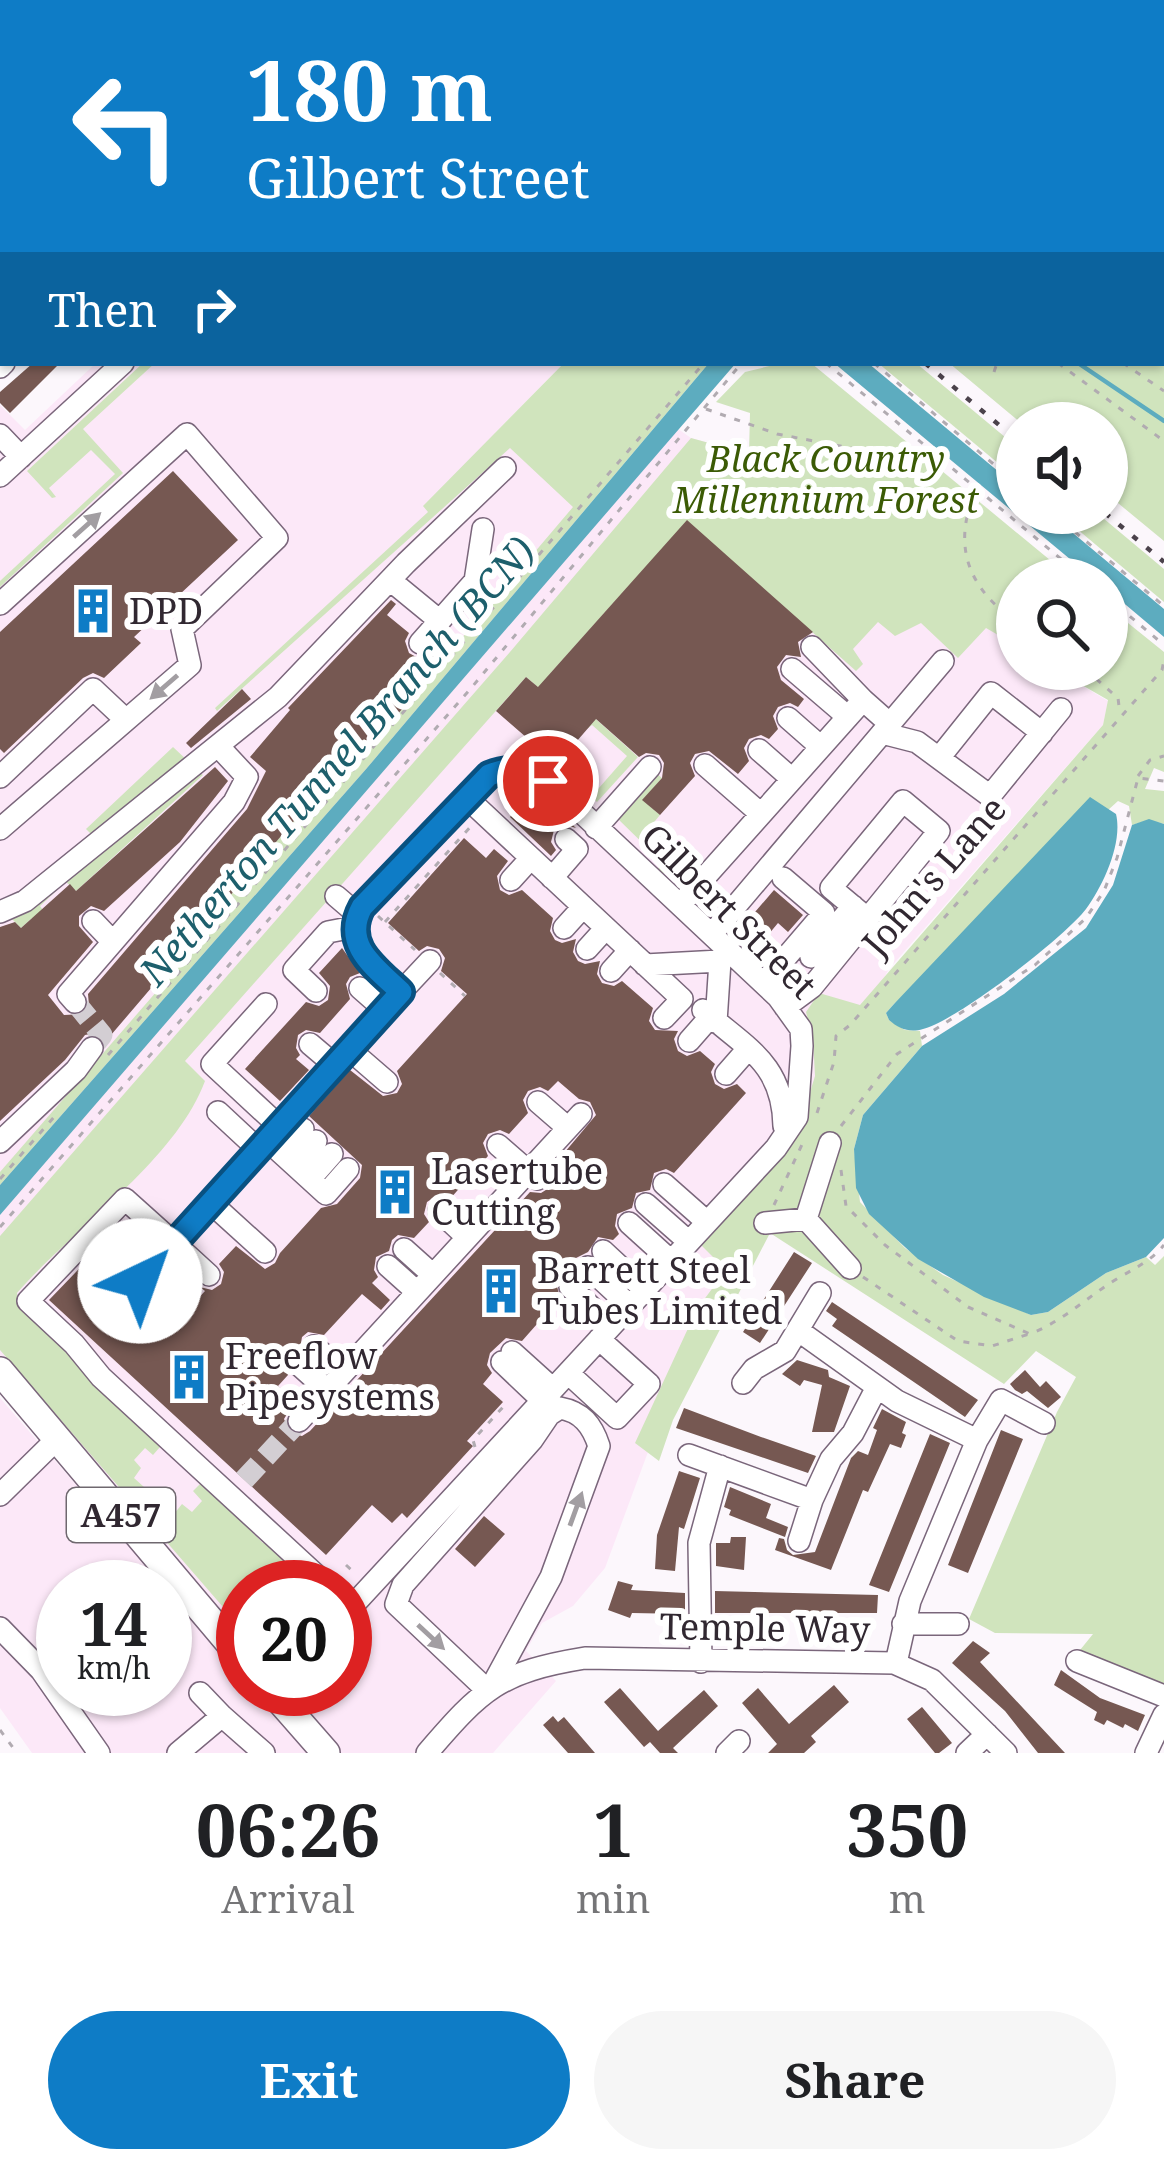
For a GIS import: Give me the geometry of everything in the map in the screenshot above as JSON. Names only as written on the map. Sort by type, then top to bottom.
[{"type":"main road","name":"A457","points":[[0,1371],[216,1629]]},
{"type":"main road","points":[[295,1716],[326,1753]]},
{"type":"street","points":[[0,476],[120,366]]},
{"type":"street","points":[[0,604],[187,434],[277,538],[182,629],[190,664],[0,829]]},
{"type":"street","points":[[0,435],[21,457]]},
{"type":"street","points":[[0,912],[25,901],[219,747],[261,726],[390,580],[506,468]]},
{"type":"street","points":[[420,643],[475,580],[483,529]]},
{"type":"street","points":[[390,580],[440,620]]},
{"type":"street","points":[[812,647],[855,708]]},
{"type":"street","points":[[712,934],[943,661]]},
{"type":"street","points":[[792,669],[917,742],[989,796],[1061,710]]},
{"type":"street","points":[[0,777],[94,689],[126,719]]},
{"type":"street","points":[[939,758],[991,693],[1042,733]]},
{"type":"street","points":[[680,905],[855,708]]},
{"type":"street","points":[[788,718],[821,747]]},
{"type":"street","points":[[67,994],[140,919],[200,832],[253,771],[219,747]]},
{"type":"street","points":[[759,750],[792,779]]},
{"type":"street","points":[[591,823],[646,764]]},
{"type":"street","points":[[705,765],[761,814]]},
{"type":"street","name":"Gilbert Street","points":[[316,991],[295,970],[328,932],[359,914],[475,806],[489,775],[503,769],[520,770],[548,781],[712,934],[725,956],[764,983],[801,1029],[797,1117],[784,1136],[372,1580]]},
{"type":"street","points":[[811,957],[860,912],[940,831],[903,801],[831,888],[860,912]]},
{"type":"street","points":[[475,806],[682,999],[664,1018]]},
{"type":"street","points":[[552,878],[578,849],[566,838]]},
{"type":"street","points":[[511,880],[531,858]]},
{"type":"street","points":[[764,983],[824,913],[785,887]]},
{"type":"street","points":[[337,896],[359,914],[360,952],[401,992]]},
{"type":"street","points":[[564,928],[584,907]]},
{"type":"street","points":[[785,1006],[852,950],[860,912]]},
{"type":"street","points":[[93,922],[113,942]]},
{"type":"street","points":[[587,949],[606,928]]},
{"type":"street","points":[[611,971],[643,963],[725,956],[710,1017],[689,1041]]},
{"type":"street","points":[[140,1281],[211,1203],[300,1151],[343,1058],[430,962]]},
{"type":"street","points":[[637,993],[643,963]]},
{"type":"street","points":[[360,988],[385,1010]]},
{"type":"street","points":[[266,1004],[212,1064],[267,1101],[300,1151]]},
{"type":"street","points":[[710,1017],[774,1074],[784,1097],[784,1136]]},
{"type":"street","points":[[310,1044],[387,1082]]},
{"type":"street","points":[[0,1142],[25,1113],[101,1050]]},
{"type":"street","points":[[726,1074],[747,1050]]},
{"type":"street","points":[[298,1421],[328,1394],[467,1237],[532,1175],[574,1121],[538,1102]]},
{"type":"street","points":[[218,1112],[300,1151]]},
{"type":"street","points":[[498,1145],[532,1175]]},
{"type":"street","points":[[806,1219],[838,1146]]},
{"type":"street","points":[[664,1184],[707,1222]]},
{"type":"street","points":[[209,1275],[125,1199],[28,1300],[83,1345],[101,1377],[166,1424],[275,1523],[306,1560]]},
{"type":"street","points":[[211,1203],[265,1252]]},
{"type":"street","points":[[646,1204],[688,1242]]},
{"type":"street","points":[[439,1211],[467,1237]]},
{"type":"street","points":[[765,1223],[806,1219]]},
{"type":"street","points":[[806,1219],[850,1268]]},
{"type":"street","points":[[629,1223],[671,1261]]},
{"type":"street","points":[[396,1257],[428,1284]]},
{"type":"street","points":[[596,1259],[637,1298]]},
{"type":"street","points":[[507,1357],[617,1418],[633,1402],[649,1384],[570,1287]]},
{"type":"street","points":[[743,1383],[754,1369],[784,1351],[820,1293]]},
{"type":"street","points":[[799,1331],[877,1388],[977,1440]]},
{"type":"street","points":[[314,1346],[344,1372]]},
{"type":"street","points":[[298,1364],[328,1394]]},
{"type":"street","points":[[800,1541],[812,1500],[832,1459],[877,1388]]},
{"type":"street","points":[[896,1663],[903,1624],[931,1544],[977,1440],[1001,1400],[1044,1423]]},
{"type":"street","points":[[427,1753],[490,1686],[551,1577],[599,1446],[594,1430],[576,1411],[560,1408],[549,1415],[403,1585],[396,1604],[490,1686]]},
{"type":"street","points":[[0,1495],[58,1438]]},
{"type":"street","points":[[689,1455],[812,1500]]},
{"type":"street","points":[[701,1662],[700,1543],[720,1466]]},
{"type":"street","points":[[903,1624],[958,1624]]},
{"type":"street","points":[[0,1628],[41,1670],[99,1753]]},
{"type":"street","name":"Temple Way","points":[[490,1686],[540,1665],[585,1658],[873,1660],[896,1663],[932,1679],[1006,1753]]},
{"type":"street","points":[[1077,1661],[1164,1696]]},
{"type":"street","points":[[200,1693],[216,1710]]},
{"type":"street","points":[[1146,1753],[1164,1715]]},
{"type":"street","points":[[178,1753],[222,1716],[264,1753]]},
{"type":"street","points":[[967,1753],[987,1734]]},
{"type":"path","points":[[101,1050],[701,366]]},
{"type":"path","points":[[0,1227],[472,687],[739,366]]},
{"type":"path","points":[[830,366],[1059,558]]},
{"type":"path","points":[[878,366],[996,466]]},
{"type":"path","points":[[994,372],[996,366]]},
{"type":"path","points":[[1062,366],[1164,441]]},
{"type":"path","points":[[1128,366],[1164,392]]},
{"type":"path","points":[[704,409],[777,434],[914,460],[939,459]]},
{"type":"path","points":[[967,517],[963,536],[976,586],[996,604]]},
{"type":"path","points":[[1077,534],[1164,607]]},
{"type":"path","points":[[1128,615],[1164,645]]},
{"type":"path","points":[[1163,671],[1164,660]]},
{"type":"path","name":"John's Lane","points":[[817,1113],[834,1062],[836,1036],[1163,671]]},
{"type":"path","points":[[1109,690],[1118,698],[1120,716]]},
{"type":"path","points":[[1030,1334],[996,1322],[939,1288],[853,1217],[841,1192],[838,1146],[852,1110],[897,1054],[1035,965],[1086,918],[1117,858],[1138,778],[1150,760],[1164,756]]},
{"type":"path","points":[[1138,778],[1164,781]]},
{"type":"path","points":[[385,922],[475,806]]},
{"type":"path","points":[[359,914],[385,922],[465,996]]},
{"type":"path","points":[[0,1179],[63,1107]]},
{"type":"path","points":[[838,1146],[852,1110]]},
{"type":"path","points":[[765,1223],[809,1130]]},
{"type":"path","points":[[850,1268],[958,1341],[992,1346],[1058,1321],[1139,1268],[1164,1245]]},
{"type":"path","points":[[0,1730],[17,1753]]},
{"type":"shaded area","points":[[93,366],[561,366],[495,433],[589,519],[671,424],[691,438],[815,473],[996,633],[996,690],[1089,690],[1108,701],[1103,725],[889,969],[820,1091],[668,1398],[605,1568],[573,1606],[542,1623],[526,1651],[556,1681],[493,1753],[326,1753],[294,1716],[372,1716],[372,1560],[216,1560],[216,1627],[192,1599],[192,1560],[159,1560],[0,1371],[0,405],[25,430]]},
{"type":"shaded area","points":[[0,1398],[142,1560],[36,1560],[36,1716],[192,1716],[192,1617],[216,1644],[216,1716],[279,1716],[311,1753],[32,1753],[0,1708]]},
{"type":"green space","points":[[140,366],[152,366],[83,429],[123,473],[0,587],[0,581],[115,474],[91,450],[49,488],[56,497],[52,498],[27,471]]},
{"type":"green space","points":[[561,366],[706,366],[367,768],[0,1185],[0,1172],[190,953],[185,948],[364,739],[372,745],[415,694],[409,687],[435,655],[443,660],[573,507],[510,448],[217,711],[428,512],[423,506]]},
{"type":"green space","name":"Black Country Millennium Forest","points":[[770,366],[815,366],[996,516],[996,534],[1018,534],[1048,558],[996,558],[996,634],[986,628],[958,658],[921,623],[895,636],[878,622],[853,649],[863,664],[856,671],[687,521],[548,676],[638,757],[597,802],[591,797],[627,756],[526,677],[185,1061],[205,1081],[171,1138],[17,1293],[19,1305],[160,1447],[153,1455],[145,1448],[134,1460],[141,1468],[134,1478],[174,1514],[182,1504],[192,1512],[202,1501],[193,1491],[203,1481],[263,1543],[268,1542],[287,1560],[216,1560],[216,1599],[192,1571],[192,1560],[182,1560],[0,1350],[0,1236],[691,438],[749,454],[750,413],[716,402],[745,372]]},
{"type":"green space","points":[[882,366],[920,366],[996,430],[996,461]]},
{"type":"green space","name":"Black Country Millennium Forest","points":[[953,366],[1164,366],[1164,541],[1128,511],[1128,402],[996,402]]},
{"type":"green space","points":[[1083,534],[1122,534],[1164,569],[1164,602],[1128,572],[1128,558],[1112,558]]},
{"type":"green space","points":[[1128,623],[1164,652],[1164,772],[1154,768],[1145,789],[1164,791],[1164,824],[1149,820],[1132,825],[1129,806],[1118,801],[894,1004],[886,1013],[889,1020],[905,1030],[920,1031],[922,1046],[863,1115],[854,1149],[860,1202],[905,1248],[943,1275],[1031,1315],[1048,1312],[1106,1273],[1146,1257],[1155,1265],[1164,1256],[1164,1684],[1076,1655],[1093,1634],[995,1633],[969,1619],[1076,1377],[1036,1351],[1004,1384],[770,1233],[673,1420],[659,1461],[635,1443],[697,1309],[726,1270],[699,1243],[795,1141],[815,1076],[806,1012],[819,993],[860,1005],[1103,725],[1108,700],[1091,690],[1128,690]]},
{"type":"green space","points":[[173,747],[189,762],[94,837],[86,829]]},
{"type":"green space","points":[[198,771],[203,775],[76,891],[66,882],[40,906],[48,917],[39,925],[32,918],[21,928],[9,916]]},
{"type":"green space","points":[[655,772],[662,778],[643,800],[660,815],[650,827],[693,867],[685,879],[656,871],[663,863],[617,818]]},
{"type":"water","points":[[706,366],[733,366],[0,1215],[0,1185],[367,768]]},
{"type":"water","points":[[838,366],[872,366],[996,470],[996,498]]},
{"type":"water","points":[[1040,534],[1074,534],[1103,558],[1069,558]]},
{"type":"water","points":[[1128,579],[1164,609],[1164,637],[1128,607]]},
{"type":"water","points":[[1090,797],[1116,814],[1117,838],[1110,864],[1086,909],[1009,976],[939,1023],[914,1031],[889,1020],[886,1013],[894,1004]]},
{"type":"water","points":[[1149,819],[1164,824],[1164,1238],[1146,1257],[1106,1273],[1048,1312],[1031,1315],[984,1297],[918,1259],[869,1214],[856,1188],[854,1149],[863,1115],[922,1046],[1004,994],[1086,928],[1113,885],[1132,825]]},
{"type":"building","points":[[30,366],[57,366],[10,413],[0,403],[0,392]]},
{"type":"building","name":"DPD","points":[[173,471],[238,540],[134,637],[141,643],[104,678],[93,673],[83,678],[4,753],[0,749],[0,632]]},
{"type":"building","points":[[687,520],[813,632],[798,642],[801,657],[786,655],[777,667],[781,680],[804,699],[798,707],[790,703],[778,707],[773,716],[778,729],[769,739],[761,735],[749,739],[744,748],[749,761],[738,774],[709,751],[695,754],[690,763],[695,776],[660,815],[642,800],[662,778],[664,763],[659,755],[639,757],[596,719],[557,764],[496,711],[526,677],[538,687]]},
{"type":"building","points":[[391,600],[396,604],[387,615],[409,633],[405,641],[409,653],[418,658],[435,655],[409,687],[416,693],[371,745],[364,739],[105,1042],[95,1033],[85,1035],[0,1121],[0,927],[15,922],[21,928],[70,884],[76,891],[215,767],[228,781],[180,842],[104,911],[91,906],[79,916],[79,926],[93,942],[48,995],[64,1015],[84,1014],[88,994],[247,809],[266,771],[250,757],[288,708]]},
{"type":"building","points":[[242,689],[251,699],[191,748],[186,743]]},
{"type":"building","points":[[534,791],[576,828],[563,824],[554,830],[551,842],[556,850],[551,856],[510,817]]},
{"type":"building","points":[[464,838],[486,858],[494,849],[508,861],[497,876],[500,890],[509,895],[522,890],[553,918],[550,931],[555,940],[576,939],[573,952],[578,961],[600,961],[597,974],[602,983],[614,986],[622,981],[653,1008],[649,1021],[655,1030],[678,1031],[674,1039],[678,1051],[687,1056],[700,1051],[715,1064],[711,1072],[715,1084],[724,1089],[737,1084],[746,1093],[674,1173],[666,1169],[654,1173],[650,1190],[636,1193],[632,1208],[617,1214],[619,1234],[613,1240],[598,1237],[588,1252],[576,1258],[574,1273],[565,1273],[556,1282],[560,1298],[522,1341],[506,1338],[490,1353],[487,1365],[492,1373],[483,1384],[503,1402],[467,1441],[473,1446],[407,1518],[402,1513],[392,1523],[372,1505],[326,1555],[49,1300],[108,1244],[124,1258],[120,1264],[128,1271],[124,1279],[128,1291],[137,1296],[150,1291],[180,1318],[205,1291],[200,1287],[212,1290],[221,1284],[224,1272],[219,1264],[236,1246],[265,1269],[321,1208],[337,1204],[360,1178],[362,1165],[309,1116],[350,1070],[383,1096],[397,1093],[402,1084],[397,1071],[467,994],[441,971],[445,958],[439,949],[427,946],[419,951],[388,923]],"holes":[[[558,1081],[590,1102],[596,1115],[549,1171],[549,1188],[530,1192],[310,1431],[302,1436],[290,1433],[284,1419],[295,1401],[278,1386],[288,1375],[286,1355],[300,1349],[308,1332],[324,1335],[362,1294],[381,1310],[390,1300],[372,1283],[378,1277],[376,1257],[389,1251],[398,1235],[414,1238],[429,1222],[424,1214],[427,1202],[436,1196],[449,1200],[488,1156],[483,1143],[488,1134],[500,1130],[509,1134],[528,1113],[523,1100],[528,1091],[540,1087],[548,1091]]]},
{"type":"building","points":[[774,890],[803,915],[788,932],[778,923],[768,935],[749,919]]},
{"type":"building","points":[[342,948],[360,973],[346,984],[350,999],[320,1033],[306,1030],[298,1035],[300,1055],[296,1059],[309,1070],[280,1101],[245,1069],[306,1002],[319,1006],[328,1000],[330,986],[319,973]]},
{"type":"building","points":[[794,1252],[812,1263],[760,1343],[743,1332]]},
{"type":"building","points":[[832,1302],[978,1400],[965,1417],[832,1326],[837,1319],[826,1311]]},
{"type":"building","points":[[797,1360],[828,1370],[829,1377],[850,1386],[834,1432],[812,1432],[822,1385],[804,1380],[800,1386],[782,1374]]},
{"type":"building","points":[[1025,1370],[1040,1387],[1046,1381],[1061,1397],[1048,1408],[1027,1391],[1015,1390],[1010,1384]]},
{"type":"building","points":[[684,1408],[816,1456],[808,1473],[676,1428]]},
{"type":"building","points":[[882,1409],[906,1422],[902,1433],[906,1435],[901,1448],[890,1444],[868,1492],[863,1490],[831,1570],[775,1550],[779,1538],[793,1555],[815,1552],[851,1458],[858,1451],[868,1455]]},
{"type":"building","points":[[1001,1430],[1023,1439],[968,1573],[948,1565]]},
{"type":"building","points":[[930,1434],[950,1443],[889,1592],[869,1585]]},
{"type":"building","points":[[679,1471],[700,1478],[684,1529],[679,1527],[675,1571],[655,1569],[657,1535]]},
{"type":"building","points":[[730,1487],[771,1504],[766,1518],[788,1527],[785,1537],[729,1515],[731,1510],[724,1507]]},
{"type":"building","points":[[484,1516],[505,1534],[475,1567],[455,1549]]},
{"type":"building","points":[[731,1537],[746,1537],[744,1570],[716,1566],[716,1543],[730,1543]]},
{"type":"building","points":[[618,1581],[633,1585],[631,1590],[685,1593],[685,1614],[632,1613],[630,1618],[608,1610]]},
{"type":"building","points":[[715,1591],[878,1595],[877,1613],[715,1613]]},
{"type":"building","points":[[973,1641],[990,1653],[980,1662],[1065,1753],[1038,1753],[1005,1711],[952,1663]]},
{"type":"building","points":[[1061,1670],[1100,1698],[1145,1715],[1138,1731],[1125,1724],[1123,1728],[1094,1720],[1097,1712],[1054,1685]]},
{"type":"building","points":[[834,1685],[849,1702],[811,1736],[816,1742],[804,1753],[768,1753],[777,1744],[742,1703],[758,1688],[789,1724]]},
{"type":"building","points":[[620,1688],[658,1731],[704,1690],[718,1706],[673,1748],[678,1753],[660,1753],[650,1742],[644,1747],[604,1702]]},
{"type":"building","points":[[922,1707],[952,1743],[939,1753],[907,1719]]},
{"type":"building","points":[[553,1716],[558,1722],[564,1717],[595,1753],[568,1753],[543,1725]]},
{"type":"waterway","points":[[1082,366],[1164,421]]},
{"type":"tunnel","points":[[75,1002],[102,1035],[92,1048]]},
{"type":"tunnel","points":[[244,1480],[299,1421]]},
{"type":"railway","points":[[929,366],[996,422]]},
{"type":"railway","points":[[1128,532],[1164,562]]},
{"type":"place","name":"DPD","points":[[93,611]]},
{"type":"place","name":"Lasertube Cutting","points":[[395,1192]]},
{"type":"place","name":"Barrett Steel Tubes Limited","points":[[501,1291]]},
{"type":"place","name":"Freeflow Pipesystems","points":[[189,1377]]},
{"type":"route","points":[[140,1281],[401,992],[360,952],[354,931],[362,907],[489,775],[503,769],[520,770],[548,781]]},
{"type":"water label","name":"Netherton Tunnel Branch (BCN)","points":[[337,761]]}]
